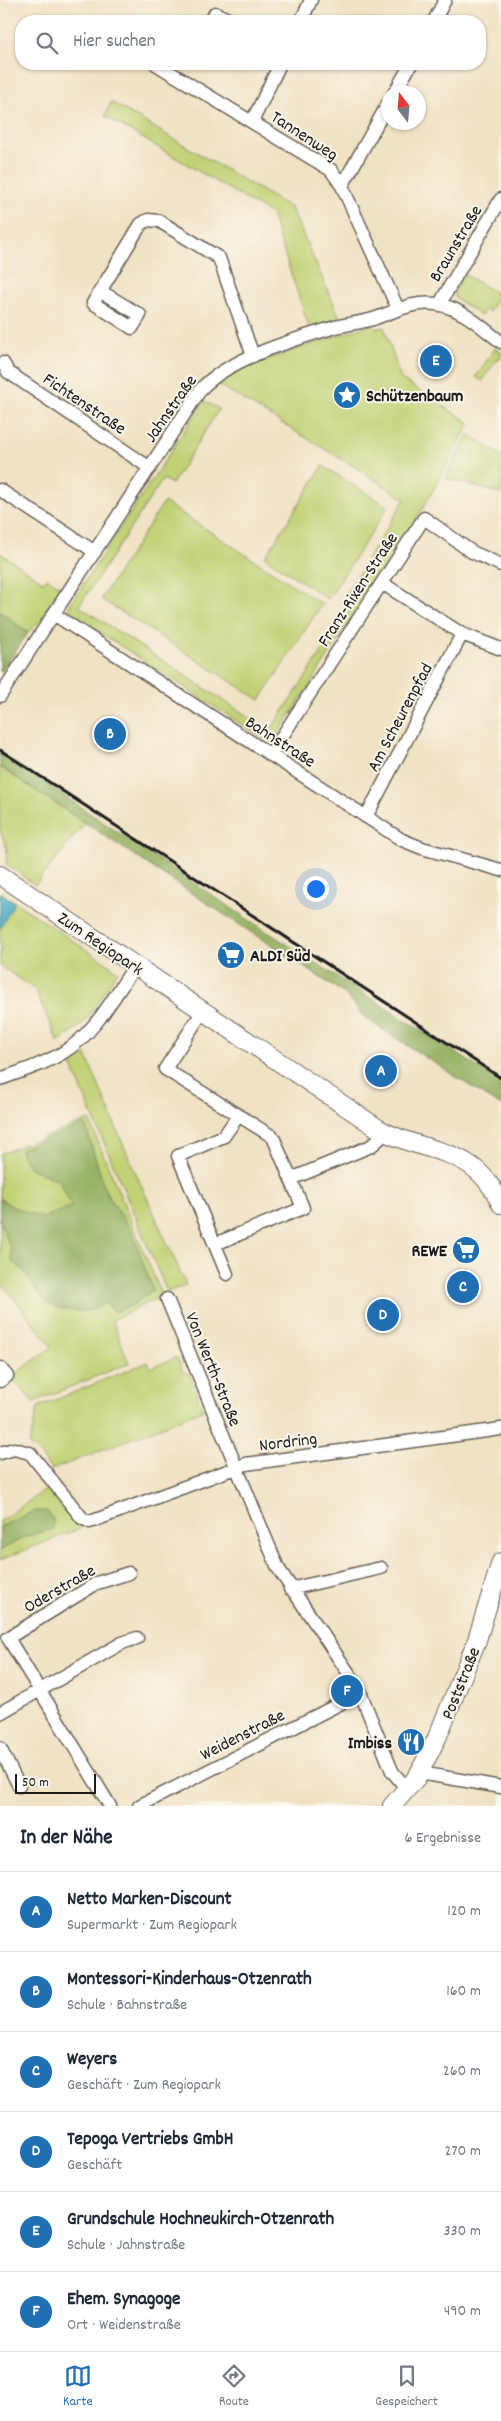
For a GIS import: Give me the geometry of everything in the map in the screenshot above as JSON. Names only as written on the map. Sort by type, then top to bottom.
[{"type":"street","points":[[304,15],[311,0]]},
{"type":"street","points":[[437,15],[445,0]]},
{"type":"street","name":"Tannenweg","points":[[166,70],[326,166],[334,173],[342,186],[398,309]]},
{"type":"street","points":[[252,122],[277,70]]},
{"type":"street","points":[[399,85],[408,70]]},
{"type":"street","points":[[342,186],[381,116]]},
{"type":"street","name":"Braunstraße","points":[[439,305],[501,199]]},
{"type":"street","points":[[100,291],[141,224],[148,220],[159,221],[220,258],[253,356]]},
{"type":"street","name":"Jahnstraße","points":[[0,696],[207,383],[225,368],[332,328],[372,319],[398,309],[422,303],[439,305],[465,315],[501,342]]},
{"type":"street","name":"Fichtenstraße","points":[[2,364],[8,372],[150,468]]},
{"type":"street","points":[[0,490],[95,552]]},
{"type":"street","name":"Franz-Rixen-Straße","points":[[270,755],[424,518],[472,552],[501,565]]},
{"type":"street","points":[[382,583],[462,634],[501,649]]},
{"type":"street","name":"Bahnstraße","points":[[55,615],[270,755],[415,846],[501,870]]},
{"type":"street","name":"Am Scheurenpfad","points":[[366,816],[462,634]]},
{"type":"street","name":"Zum Regiopark","points":[[0,875],[386,1133],[445,1151],[466,1162],[485,1178],[501,1204]]},
{"type":"street","points":[[0,1079],[50,1060],[78,1042],[101,1017],[136,966]]},
{"type":"street","points":[[203,1011],[165,1069],[274,1137],[303,1208],[215,1244]]},
{"type":"street","points":[[227,1274],[178,1156],[224,1136],[238,1116]]},
{"type":"street","points":[[291,1179],[371,1146],[386,1133]]},
{"type":"street","name":"Von Werth-Straße","points":[[167,1299],[275,1562],[290,1589],[361,1693],[392,1771],[407,1789]]},
{"type":"street","points":[[0,1368],[7,1376],[0,1381]]},
{"type":"street","name":"Nordring","points":[[0,1453],[14,1449],[30,1453],[82,1518],[88,1522],[98,1521],[236,1467],[258,1462],[501,1429]]},
{"type":"street","name":"Poststraße","points":[[392,1806],[420,1772],[437,1738],[477,1640],[501,1562]]},
{"type":"street","points":[[290,1589],[381,1568]]},
{"type":"street","name":"Oderstraße","points":[[110,1806],[39,1690],[4,1640],[94,1585],[129,1574]]},
{"type":"street","points":[[0,1713],[122,1643],[137,1638]]},
{"type":"street","name":"Weidenstraße","points":[[139,1806],[361,1693]]},
{"type":"street","points":[[0,1748],[19,1786]]},
{"type":"street","points":[[420,1772],[501,1787]]},
{"type":"green space","points":[[111,102],[291,208],[341,320],[310,330],[271,214],[105,116]]},
{"type":"green space","points":[[464,274],[499,295],[489,312],[485,309],[481,316],[455,298],[454,291]]},
{"type":"green space","points":[[373,324],[375,329],[384,327],[401,379],[470,423],[422,510],[272,744],[70,613],[69,606],[204,401],[219,409],[172,484],[163,479],[79,606],[270,731],[357,599],[346,594],[405,499],[217,384],[247,366]]},
{"type":"green space","points":[[495,348],[501,352],[501,359],[498,358],[482,381],[476,377]]},
{"type":"green space","points":[[468,434],[501,455],[501,494],[445,478]]},
{"type":"green space","points":[[323,466],[388,507],[328,599],[265,557]]},
{"type":"green space","points":[[164,502],[322,604],[260,700],[101,599]]},
{"type":"green space","points":[[0,553],[44,582],[47,578],[63,588],[45,616],[28,633],[0,611]]},
{"type":"green space","points":[[0,611],[28,633],[1,672],[0,671]]},
{"type":"green space","points":[[0,753],[243,916],[501,1082],[501,1106],[365,1018],[345,994],[0,767]]},
{"type":"green space","points":[[0,767],[85,823],[35,885],[6,864],[7,848],[0,831]]},
{"type":"green space","points":[[0,892],[118,971],[84,1023],[58,1042],[35,989],[0,966]]},
{"type":"green space","points":[[86,1055],[125,1149],[186,1285],[167,1292],[70,1062]]},
{"type":"green space","points":[[89,1120],[162,1296],[112,1320],[129,1363],[33,1402],[11,1377],[52,1347],[0,1281],[0,1154]]},
{"type":"green space","points":[[85,1124],[105,1190],[132,1232],[153,1290],[133,1305],[116,1312],[105,1303],[91,1310],[84,1311],[68,1310],[47,1303],[27,1275],[12,1262],[11,1250],[0,1220],[0,1199],[13,1207],[43,1218],[72,1206],[59,1181],[30,1168],[21,1155],[21,1149]]},
{"type":"green space","points":[[177,1357],[182,1371],[190,1375],[203,1410],[51,1470],[38,1452],[29,1445],[38,1407],[148,1362],[151,1368]]},
{"type":"green space","points":[[48,1488],[81,1528],[0,1560],[0,1521]]},
{"type":"green space","points":[[33,1511],[47,1511],[53,1519],[53,1529],[24,1537],[0,1551],[0,1527]]},
{"type":"water","points":[[0,893],[15,902],[0,929]]},
{"type":"railway","points":[[0,750],[501,1078]]},
{"type":"place","name":"Grundschule Hochneukirch-Otzenrath","points":[[436,361]]},
{"type":"place","name":"Schützenbaum","points":[[347,395]]},
{"type":"place","name":"Montessori-Kinderhaus-Otzenrath","points":[[110,734]]},
{"type":"place","name":"ALDI Süd","points":[[231,955]]},
{"type":"place","name":"Netto Marken-Discount","points":[[381,1071]]},
{"type":"place","name":"REWE","points":[[466,1250]]},
{"type":"place","name":"Weyers","points":[[463,1287]]},
{"type":"place","name":"Tepoga Vertriebs GmbH","points":[[383,1315]]},
{"type":"place","name":"Ehem. Synagoge","points":[[347,1691]]},
{"type":"place","name":"Imbiss","points":[[411,1742]]}]
